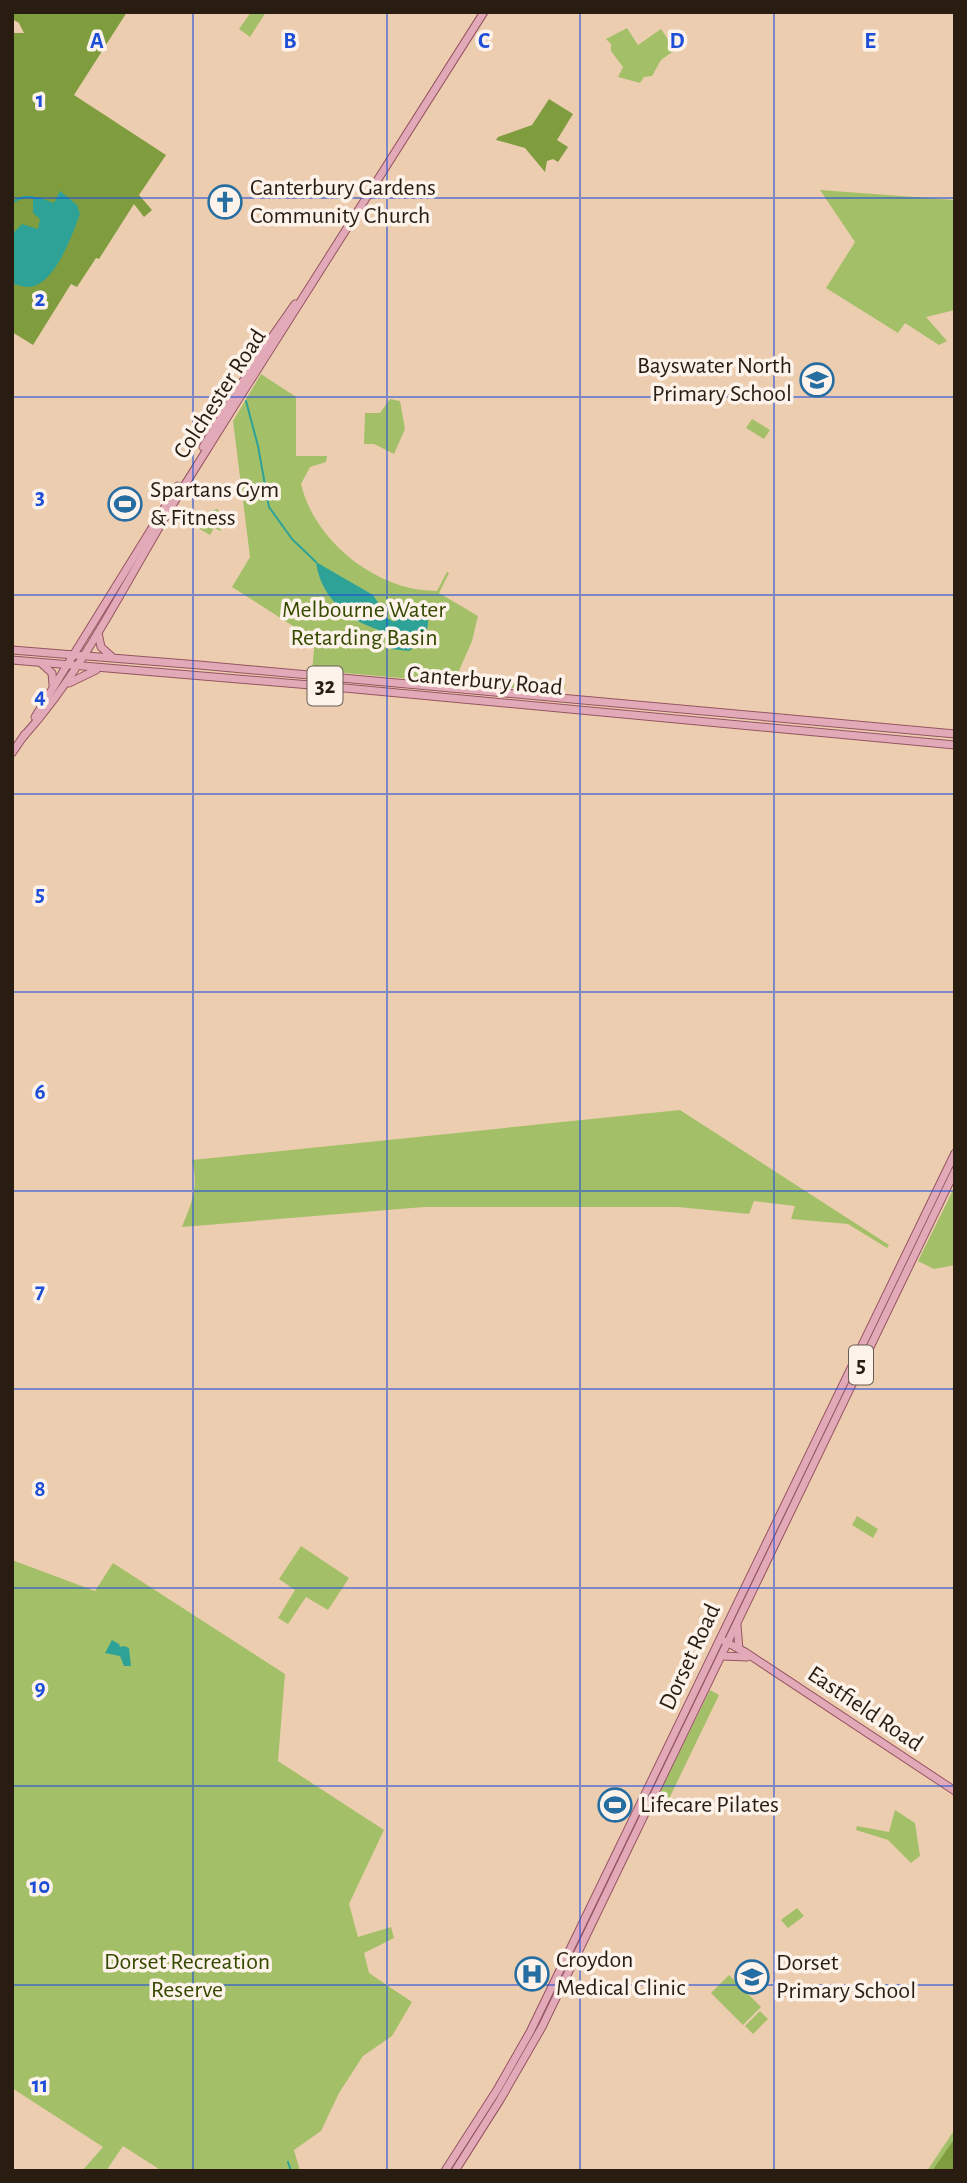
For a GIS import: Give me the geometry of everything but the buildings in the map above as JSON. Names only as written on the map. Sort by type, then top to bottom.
[{"type":"main road","name":"Colchester Road","points":[[24,736],[66,685],[84,657],[169,509],[484,12]]},
{"type":"main road","name":"Colchester Road","points":[[12,753],[254,363],[311,283]]},
{"type":"main road","points":[[98,632],[101,647],[118,660]]},
{"type":"main road","name":"Canterbury Road","points":[[12,650],[955,734]]},
{"type":"main road","name":"Canterbury Road","points":[[12,660],[441,696],[955,745]]},
{"type":"main road","points":[[40,662],[52,673],[52,690]]},
{"type":"main road","points":[[181,664],[181,675]]},
{"type":"main road","points":[[66,685],[89,672],[108,669]]},
{"type":"main road","points":[[441,696],[442,687]]},
{"type":"main road","points":[[571,698],[571,708]]},
{"type":"main road","name":"Dorset Road","points":[[455,2171],[517,2065],[661,1772],[722,1656],[796,1491],[955,1153]]},
{"type":"main road","name":"Dorset Road","points":[[661,1772],[718,1642],[955,1171]]},
{"type":"main road","points":[[737,1624],[739,1648]]},
{"type":"main road","name":"Eastfield Road","points":[[718,1642],[739,1648],[751,1658]]},
{"type":"main road","name":"Eastfield Road","points":[[727,1645],[955,1791]]},
{"type":"main road","points":[[722,1656],[751,1658]]},
{"type":"main road","name":"Dorset Road","points":[[445,2171],[517,2065]]},
{"type":"green space","points":[[12,12],[127,12],[74,95],[166,155],[139,195],[152,210],[144,217],[134,204],[99,259],[96,258],[77,287],[71,284],[33,345],[12,332],[12,33],[24,33],[19,23],[12,19]]},
{"type":"green space","points":[[251,12],[266,12],[250,37],[239,29]]},
{"type":"green space","points":[[627,28],[638,45],[661,29],[675,50],[661,60],[652,76],[644,77],[640,83],[618,77],[623,67],[606,39]]},
{"type":"green space","points":[[549,99],[573,114],[557,140],[568,147],[558,162],[553,159],[547,161],[545,172],[525,148],[496,140],[532,125]]},
{"type":"green space","points":[[820,190],[955,200],[955,310],[926,317],[947,341],[939,345],[905,323],[898,333],[826,288],[855,242]]},
{"type":"green space","name":"Melbourne Water Retarding Basin","points":[[261,374],[296,397],[296,456],[327,456],[326,462],[310,467],[301,484],[316,520],[328,536],[341,550],[374,574],[410,588],[437,591],[447,572],[449,573],[439,593],[478,616],[472,641],[458,673],[565,685],[564,690],[559,692],[312,670],[315,640],[232,587],[250,557],[233,421]]},
{"type":"green space","points":[[390,399],[400,401],[405,429],[394,454],[374,444],[364,444],[365,413],[380,413]]},
{"type":"green space","points":[[752,419],[770,430],[764,439],[746,428]]},
{"type":"green space","points":[[218,509],[221,531],[214,528],[210,535],[198,528],[209,511]]},
{"type":"green space","points":[[680,1110],[889,1245],[887,1248],[848,1224],[791,1219],[795,1206],[754,1201],[749,1214],[678,1207],[424,1207],[182,1227],[195,1187],[192,1160]]},
{"type":"green space","points":[[955,1186],[955,1265],[934,1269],[918,1261]]},
{"type":"green space","points":[[857,1516],[878,1529],[873,1538],[852,1525]]},
{"type":"green space","points":[[301,1546],[349,1578],[328,1610],[306,1597],[288,1624],[278,1618],[295,1590],[279,1579]]},
{"type":"green space","name":"Dorset Recreation Reserve","points":[[12,1560],[95,1591],[113,1563],[285,1674],[278,1761],[384,1830],[349,1904],[358,1937],[391,1927],[394,1938],[364,1953],[369,1973],[412,2002],[392,2036],[363,2056],[339,2093],[321,2131],[294,2150],[300,2171],[162,2171],[123,2146],[106,2171],[82,2171],[103,2147],[12,2088]]},
{"type":"green space","points":[[710,1690],[719,1695],[667,1803],[658,1796]]},
{"type":"green space","points":[[895,1810],[915,1823],[920,1856],[911,1863],[888,1840],[856,1830],[857,1826],[889,1832]]},
{"type":"green space","points":[[797,1908],[804,1916],[788,1928],[781,1920]]},
{"type":"green space","points":[[729,1975],[761,2007],[743,2025],[711,1993]]},
{"type":"green space","points":[[760,2011],[768,2019],[753,2034],[745,2026]]},
{"type":"green space","points":[[955,2129],[955,2171],[927,2171]]},
{"type":"green space","points":[[955,2138],[955,2171],[932,2171]]},
{"type":"water","points":[[60,191],[77,205],[80,214],[62,257],[48,277],[39,284],[30,287],[13,284],[12,234],[22,224],[38,229],[40,219],[33,213],[33,197],[54,203]]},
{"type":"water","points":[[316,562],[373,595],[379,604],[378,613],[394,622],[402,609],[421,609],[428,620],[424,636],[409,651],[391,649],[396,639],[357,620],[333,600],[322,583]]},
{"type":"water","points":[[112,1640],[120,1647],[129,1648],[131,1666],[124,1666],[120,1656],[105,1653]]},
{"type":"waterway","points":[[12,202],[33,197]]},
{"type":"waterway","points":[[246,401],[258,446],[269,507],[292,539],[316,562]]},
{"type":"waterway","points":[[288,2162],[291,2171]]},
{"type":"place","name":"Canterbury Gardens Community Church","points":[[225,202]]},
{"type":"place","name":"Bayswater North Primary School","points":[[817,380]]},
{"type":"place","name":"Spartans Gym & Fitness","points":[[125,504]]},
{"type":"place","name":"Lifecare Pilates","points":[[615,1805]]},
{"type":"place","name":"Croydon Medical Clinic","points":[[532,1974]]},
{"type":"place","name":"Dorset Primary School","points":[[752,1977]]}]
